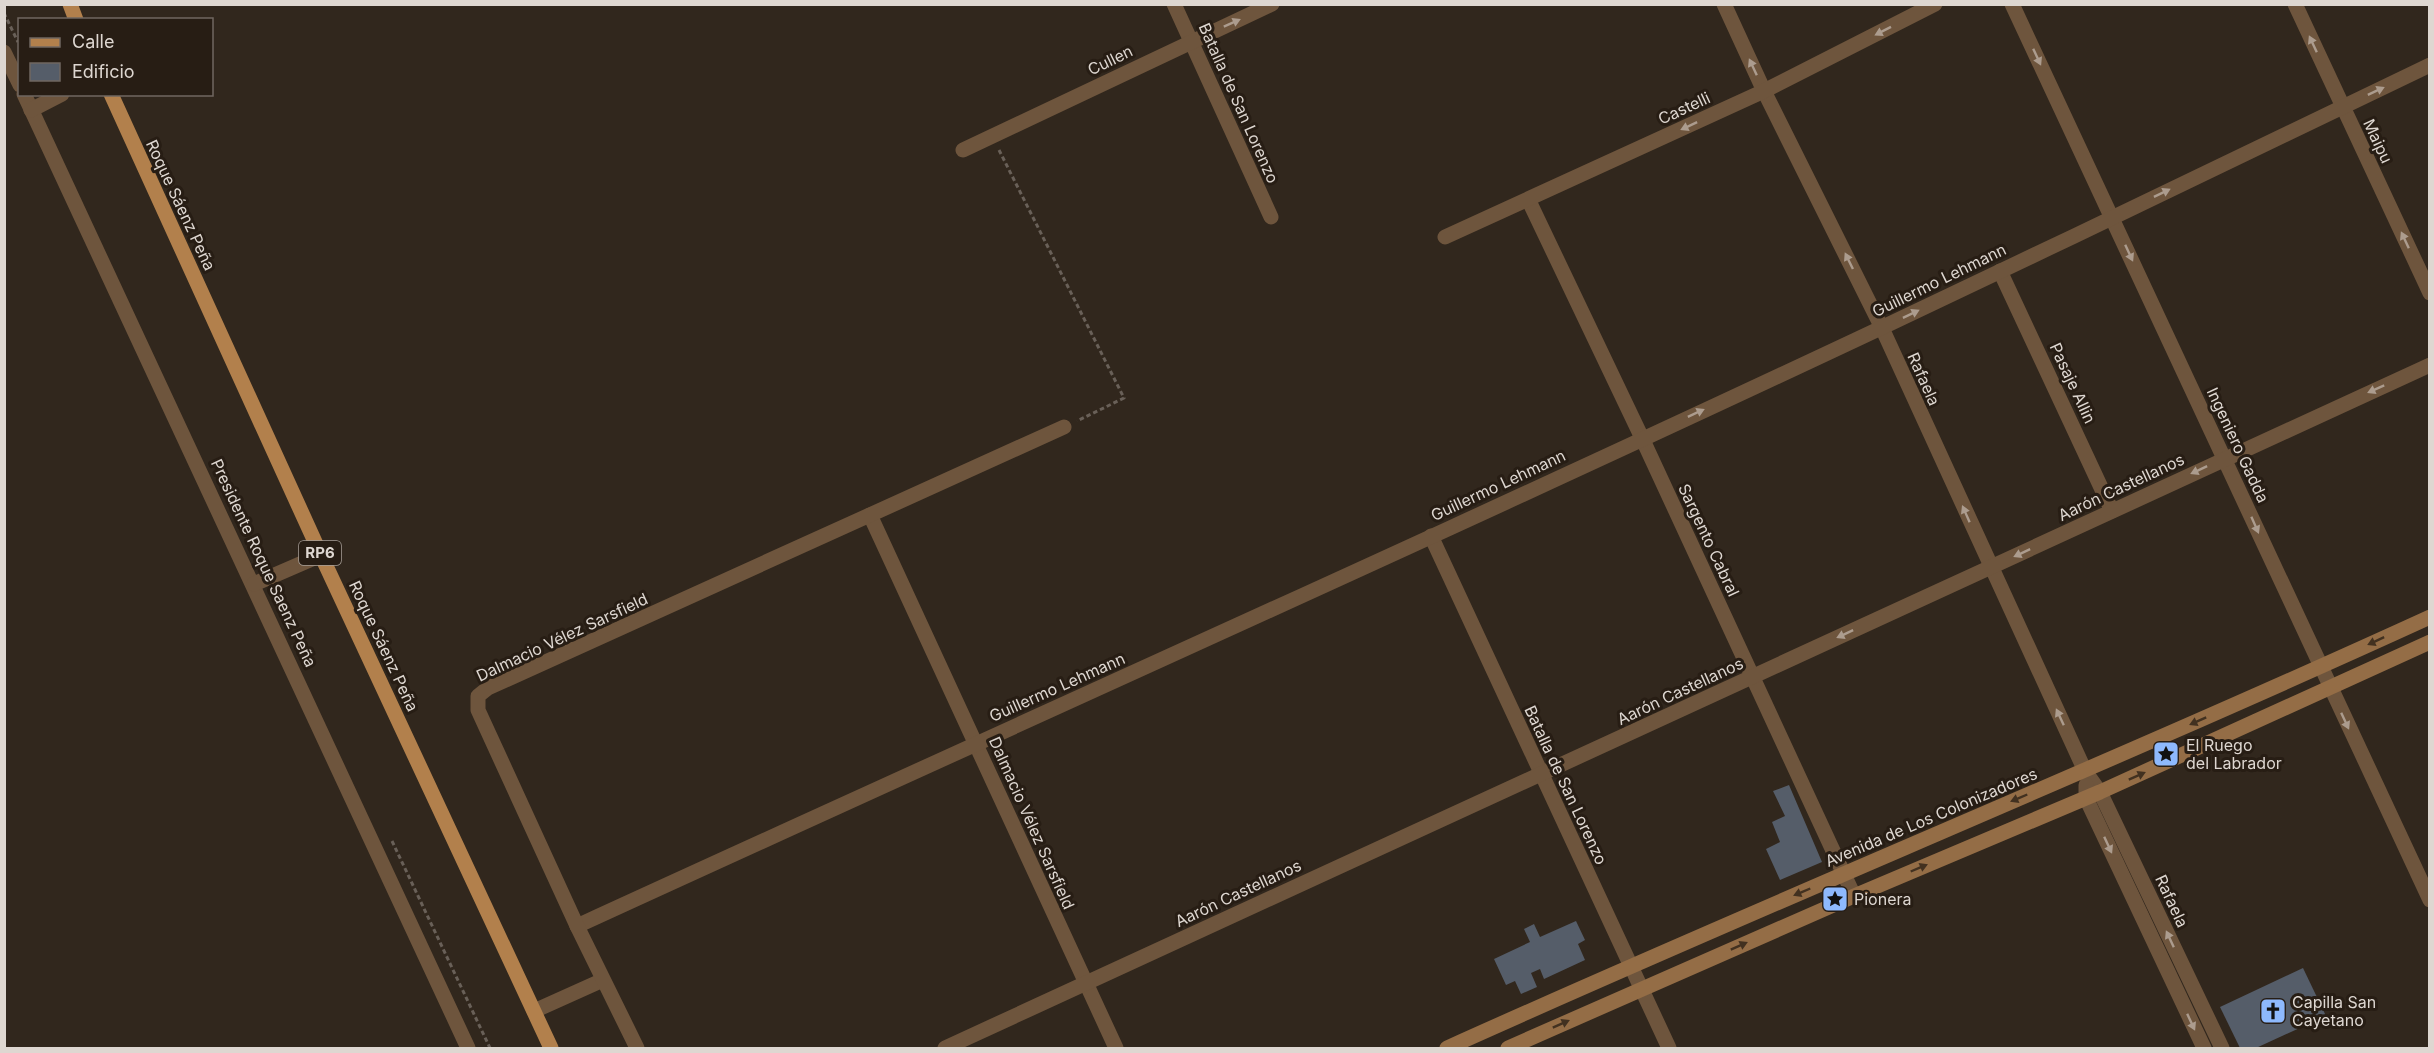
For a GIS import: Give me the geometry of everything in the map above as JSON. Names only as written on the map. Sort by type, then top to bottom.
[{"type":"main road","name":"Roque Sáenz Peña","points":[[112,96],[321,555],[551,1048]]},
{"type":"main road","name":"Avenida de Los Colonizadores","points":[[1447,1048],[1629,966],[2085,771],[2430,617]]},
{"type":"main road","points":[[1508,1048],[1854,896],[2093,795],[2430,642]]},
{"type":"street","name":"Batalla de San Lorenzo","points":[[1174,4],[1271,218]]},
{"type":"street","name":"Cullen","points":[[963,150],[1272,4]]},
{"type":"street","name":"Rafaela","points":[[1724,4],[1764,91],[1882,328],[2085,771],[2093,795],[2204,1048]]},
{"type":"street","name":"Castelli","points":[[1445,237],[1529,201],[1764,91],[1935,4]]},
{"type":"street","name":"Ingeniero Gadda","points":[[2012,4],[2224,458],[2319,668],[2430,900]]},
{"type":"street","name":"Maipu","points":[[2295,4],[2430,293]]},
{"type":"street","points":[[4,52],[18,80]]},
{"type":"street","name":"Guillermo Lehmann","points":[[577,926],[976,743],[1226,632],[1882,328],[2430,65]]},
{"type":"street","name":"Presidente Roque Saenz Peña","points":[[25,96],[468,1048]]},
{"type":"street","points":[[31,110],[58,96]]},
{"type":"street","name":"Sargento Cabral","points":[[1529,201],[1642,438],[1854,896]]},
{"type":"street","name":"Pasaje Allin","points":[[2001,271],[2112,511]]},
{"type":"street","name":"Aarón Castellanos","points":[[945,1048],[2430,365]]},
{"type":"street","name":"Dalmacio Vélez Sarsfield","points":[[577,926],[478,710],[478,696],[488,688],[1064,427]]},
{"type":"street","name":"Dalmacio Vélez Sarsfield","points":[[870,515],[1116,1048]]},
{"type":"street","name":"Batalla de San Lorenzo","points":[[1431,537],[1669,1048]]},
{"type":"street","points":[[254,584],[321,555]]},
{"type":"street","name":"Rafaela","points":[[2093,795],[2222,1048]]},
{"type":"street","points":[[577,926],[637,1048]]},
{"type":"street","points":[[534,1011],[603,980]]},
{"type":"path","points":[[4,13],[18,41]]},
{"type":"path","points":[[992,136],[1124,398],[1064,427]]},
{"type":"building","points":[[1789,785],[1822,862],[1780,880],[1766,849],[1780,842],[1772,822],[1785,816],[1773,791]]},
{"type":"building","points":[[1576,921],[1585,940],[1578,944],[1585,960],[1544,979],[1540,969],[1531,973],[1537,987],[1521,994],[1515,981],[1506,985],[1494,959],[1530,942],[1524,929],[1534,924],[1540,937]]},
{"type":"building","name":"Capilla San Cayetano","points":[[2303,968],[2326,1016],[2256,1048],[2240,1048],[2220,1007]]},
{"type":"place","name":"El Ruego del Labrador","points":[[2166,754]]},
{"type":"place","name":"Pionera","points":[[1835,899]]},
{"type":"place","name":"Capilla San Cayetano","points":[[2273,1011]]}]
